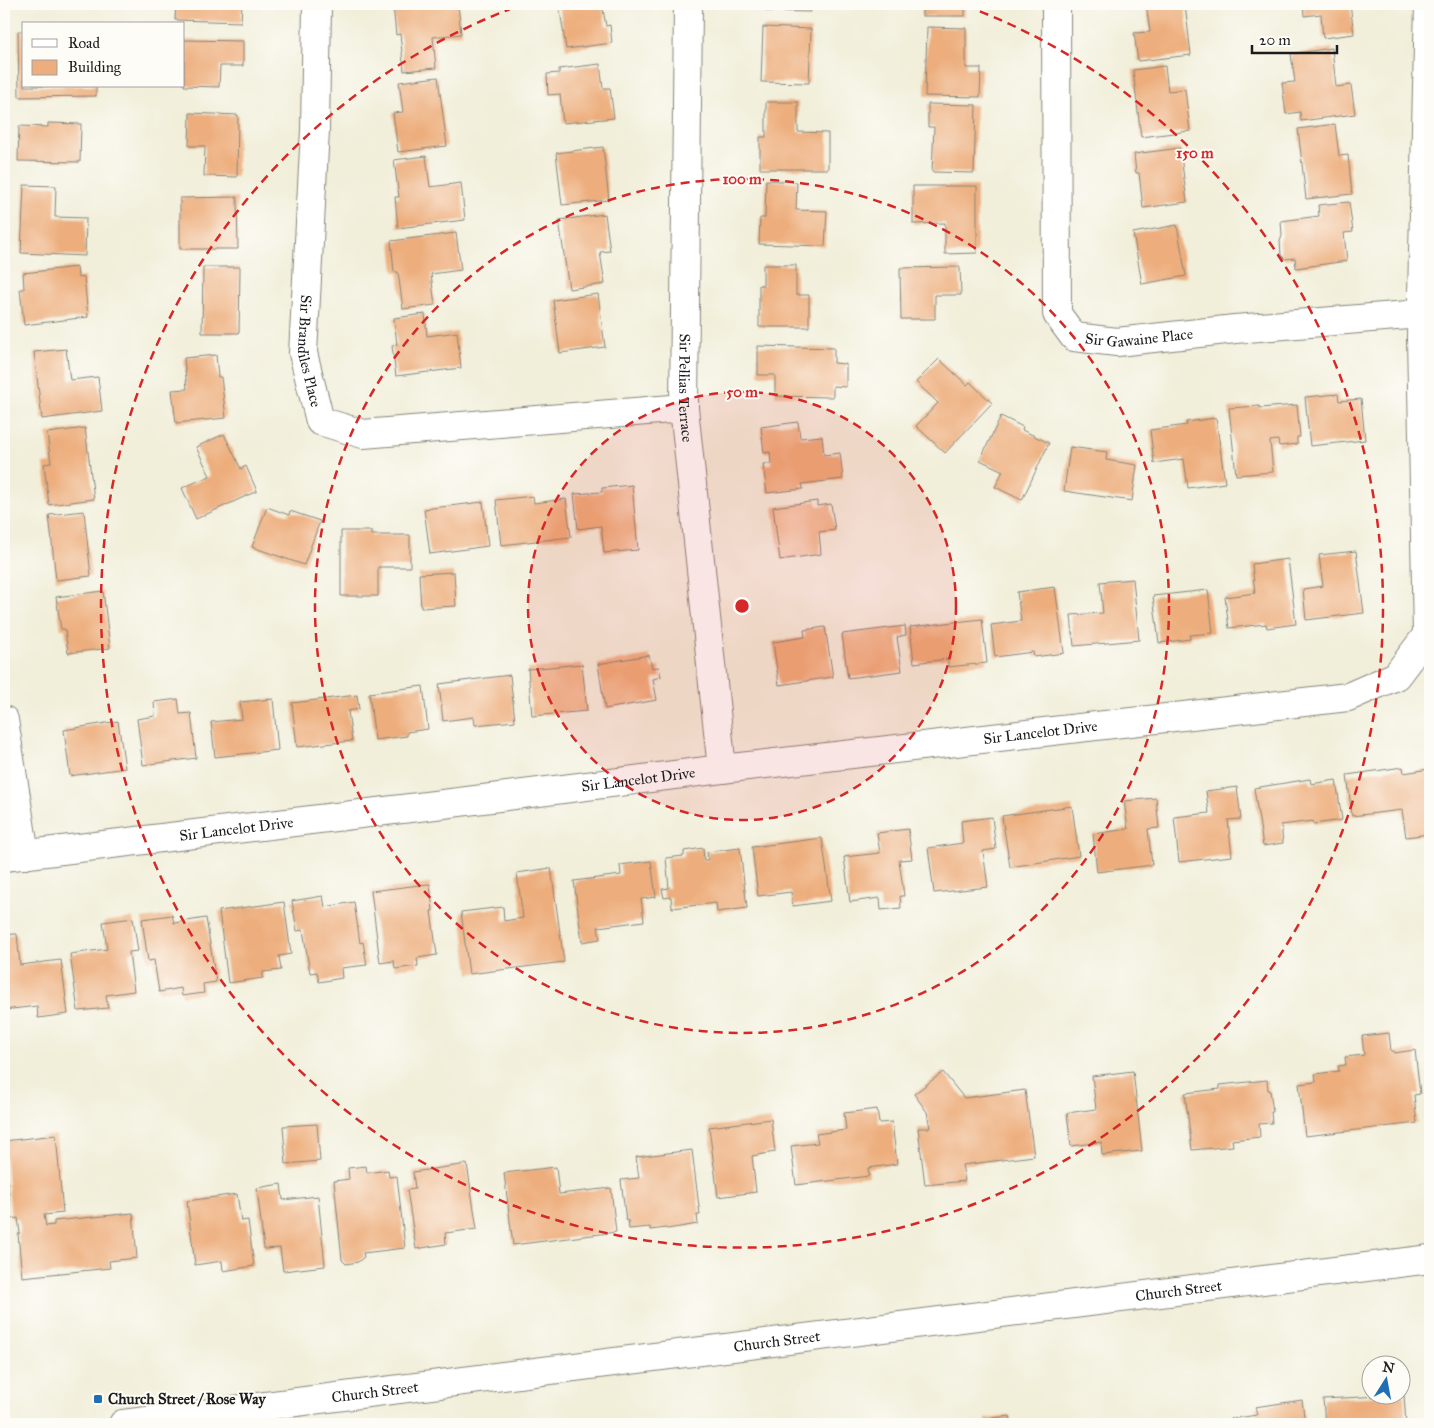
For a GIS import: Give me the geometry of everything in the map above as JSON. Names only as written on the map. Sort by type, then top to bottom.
[{"type":"street","name":"Sir Brandiles Place","points":[[317,4],[315,130],[303,353],[320,421],[363,434],[684,408]]},
{"type":"street","name":"Sir Pellias Terrace","points":[[688,4],[684,408],[722,768]]},
{"type":"street","name":"Sir Gawaine Place","points":[[1056,4],[1057,314],[1074,337],[1117,342],[1235,329],[1421,314]]},
{"type":"street","name":"Sir Lancelot Drive","points":[[14,856],[722,768],[1348,697],[1396,676],[1427,635],[1421,314],[1429,4]]},
{"type":"street","points":[[4,720],[14,856]]},
{"type":"street","name":"Church Street","points":[[123,1424],[1430,1259]]},
{"type":"building","points":[[176,4],[242,4],[241,22],[175,20]]},
{"type":"building","points":[[458,4],[461,34],[433,37],[436,68],[404,71],[400,34],[396,35],[393,5]]},
{"type":"building","points":[[559,4],[602,4],[606,26],[610,25],[612,43],[566,49]]},
{"type":"building","points":[[766,4],[810,4],[810,12],[766,11]]},
{"type":"building","points":[[922,4],[965,4],[965,16],[922,16]]},
{"type":"building","points":[[1146,4],[1185,4],[1191,55],[1138,61],[1134,33],[1150,32]]},
{"type":"building","points":[[1303,4],[1350,4],[1354,34],[1323,38],[1321,14],[1304,16]]},
{"type":"building","points":[[763,27],[811,29],[809,83],[761,82]]},
{"type":"building","points":[[927,27],[966,28],[966,68],[981,68],[980,97],[925,96]]},
{"type":"building","points":[[18,31],[22,31],[22,88],[96,88],[96,96],[19,97]]},
{"type":"building","points":[[185,40],[243,41],[243,66],[220,66],[219,87],[185,86]]},
{"type":"building","points":[[1332,48],[1336,87],[1351,85],[1355,114],[1301,121],[1300,112],[1286,114],[1282,83],[1295,82],[1291,54]]},
{"type":"building","points":[[600,64],[603,88],[610,88],[614,118],[563,123],[560,94],[548,95],[547,74],[559,73],[559,69]]},
{"type":"building","points":[[1165,66],[1168,91],[1185,89],[1190,131],[1141,137],[1133,70]]},
{"type":"building","points":[[438,77],[447,146],[398,152],[393,113],[403,112],[399,82]]},
{"type":"building","points":[[766,102],[798,102],[798,132],[828,133],[828,169],[760,169],[760,137],[766,137]]},
{"type":"building","points":[[928,104],[976,105],[974,173],[932,172],[934,127],[928,127]]},
{"type":"building","points":[[190,113],[238,115],[237,177],[204,176],[205,146],[189,146]]},
{"type":"building","points":[[48,123],[81,124],[80,162],[18,161],[19,126],[48,127]]},
{"type":"building","points":[[1335,124],[1339,156],[1348,155],[1352,194],[1306,199],[1298,129]]},
{"type":"building","points":[[603,147],[609,200],[562,205],[556,153]]},
{"type":"building","points":[[1180,148],[1187,202],[1143,208],[1139,173],[1136,173],[1134,154]]},
{"type":"building","points":[[426,156],[430,187],[461,183],[465,220],[398,228],[395,197],[399,197],[394,160]]},
{"type":"building","points":[[766,180],[797,182],[796,210],[827,211],[825,246],[759,244],[760,218],[765,218]]},
{"type":"building","points":[[24,185],[56,186],[55,217],[86,218],[85,256],[21,253]]},
{"type":"building","points":[[913,186],[977,186],[977,253],[945,254],[945,223],[913,224]]},
{"type":"building","points":[[237,197],[238,249],[180,249],[180,198]]},
{"type":"building","points":[[1349,202],[1353,232],[1344,233],[1347,261],[1296,268],[1295,258],[1285,259],[1281,255],[1281,221],[1319,216],[1318,205]]},
{"type":"building","points":[[605,214],[610,251],[600,252],[605,284],[569,289],[559,220]]},
{"type":"building","points":[[1177,225],[1186,276],[1142,284],[1133,233]]},
{"type":"building","points":[[456,233],[461,270],[431,274],[435,305],[403,309],[398,272],[394,272],[391,241]]},
{"type":"building","points":[[763,265],[796,265],[796,295],[809,295],[809,327],[759,327],[759,285],[763,285]]},
{"type":"building","points":[[77,267],[78,278],[84,277],[88,317],[24,325],[20,289],[24,289],[23,273]]},
{"type":"building","points":[[203,267],[240,267],[239,333],[202,333]]},
{"type":"building","points":[[960,267],[961,295],[935,295],[935,319],[901,319],[900,268]]},
{"type":"building","points":[[598,294],[605,347],[560,353],[553,300]]},
{"type":"building","points":[[425,314],[427,336],[457,332],[461,368],[396,376],[392,346],[397,345],[394,318]]},
{"type":"building","points":[[758,346],[834,348],[834,363],[846,364],[846,387],[833,386],[833,397],[775,396],[775,375],[758,375]]},
{"type":"building","points":[[66,349],[70,380],[98,377],[102,411],[42,419],[34,352]]},
{"type":"building","points":[[216,355],[226,418],[176,423],[172,390],[187,389],[184,358]]},
{"type":"building","points":[[939,359],[967,385],[970,382],[992,403],[945,453],[916,426],[938,403],[916,382]]},
{"type":"building","points":[[1338,394],[1339,401],[1361,399],[1365,440],[1310,446],[1305,397]]},
{"type":"building","points":[[1297,405],[1300,437],[1297,437],[1297,444],[1279,446],[1278,440],[1270,441],[1273,472],[1236,475],[1229,408]]},
{"type":"building","points":[[1001,416],[1023,427],[1022,430],[1049,443],[1022,500],[995,487],[1003,471],[980,460]]},
{"type":"building","points":[[1216,418],[1225,483],[1188,488],[1184,459],[1154,463],[1150,430],[1187,425],[1186,422]]},
{"type":"building","points":[[798,422],[800,438],[822,436],[824,455],[840,453],[843,479],[802,484],[803,489],[767,493],[763,464],[771,464],[770,452],[764,453],[761,427]]},
{"type":"building","points":[[85,428],[94,499],[49,505],[44,464],[51,463],[47,433]]},
{"type":"building","points":[[224,434],[241,469],[246,466],[257,491],[196,519],[182,488],[210,476],[196,447]]},
{"type":"building","points":[[1070,447],[1107,452],[1106,460],[1137,465],[1132,501],[1064,491]]},
{"type":"building","points":[[632,485],[638,550],[604,553],[601,526],[578,529],[574,494],[602,492],[602,488]]},
{"type":"building","points":[[533,496],[534,503],[566,499],[571,537],[501,545],[496,500]]},
{"type":"building","points":[[817,501],[817,506],[831,504],[835,530],[819,532],[821,554],[780,560],[773,507]]},
{"type":"building","points":[[483,502],[488,546],[430,554],[424,509]]},
{"type":"building","points":[[267,507],[289,515],[290,511],[320,521],[304,565],[252,547]]},
{"type":"building","points":[[84,511],[91,576],[56,580],[49,515]]},
{"type":"building","points":[[341,531],[371,531],[371,535],[410,535],[410,567],[378,567],[378,596],[341,596]]},
{"type":"building","points":[[1356,551],[1364,613],[1306,620],[1303,589],[1323,586],[1319,555]]},
{"type":"building","points":[[1288,559],[1296,624],[1267,628],[1266,624],[1229,628],[1225,597],[1255,593],[1252,564]]},
{"type":"building","points":[[454,572],[456,606],[421,608],[419,574]]},
{"type":"building","points":[[1133,579],[1139,640],[1074,646],[1071,615],[1103,613],[1100,582]]},
{"type":"building","points":[[1055,587],[1064,653],[1034,657],[1033,652],[995,657],[991,625],[1021,621],[1017,592]]},
{"type":"building","points":[[1208,590],[1213,633],[1190,635],[1190,639],[1159,643],[1153,596]]},
{"type":"building","points":[[103,591],[110,648],[68,653],[65,629],[61,629],[56,597]]},
{"type":"building","points":[[982,619],[987,663],[948,667],[948,659],[914,663],[910,627]]},
{"type":"building","points":[[905,626],[906,635],[897,637],[902,671],[848,678],[842,634]]},
{"type":"building","points":[[825,627],[833,677],[779,685],[773,642],[805,637],[804,630]]},
{"type":"building","points":[[649,655],[652,668],[659,667],[661,677],[653,679],[657,700],[605,709],[598,664]]},
{"type":"building","points":[[582,664],[587,711],[532,716],[528,669]]},
{"type":"building","points":[[510,675],[515,721],[475,725],[474,717],[443,721],[439,684]]},
{"type":"building","points":[[423,686],[428,729],[407,732],[407,736],[375,740],[369,693]]},
{"type":"building","points":[[357,695],[359,709],[348,711],[352,741],[297,747],[292,703]]},
{"type":"building","points":[[178,699],[180,714],[191,713],[196,758],[143,765],[137,719],[155,716],[154,702]]},
{"type":"building","points":[[273,699],[278,750],[215,757],[211,722],[242,719],[240,702]]},
{"type":"building","points":[[118,721],[125,768],[70,776],[64,730]]},
{"type":"building","points":[[1403,767],[1404,773],[1429,769],[1430,834],[1406,837],[1402,810],[1352,816],[1347,775]]},
{"type":"building","points":[[1310,779],[1311,784],[1336,780],[1342,820],[1314,824],[1313,821],[1281,825],[1283,843],[1263,846],[1254,788]]},
{"type":"building","points":[[1237,787],[1241,819],[1228,820],[1232,856],[1179,862],[1174,817],[1209,813],[1206,791]]},
{"type":"building","points":[[1156,798],[1159,828],[1148,829],[1152,865],[1097,872],[1093,834],[1128,829],[1124,801]]},
{"type":"building","points":[[1072,806],[1079,856],[1010,867],[1002,816]]},
{"type":"building","points":[[992,817],[996,849],[983,851],[988,887],[934,893],[928,848],[963,843],[961,821]]},
{"type":"building","points":[[908,829],[912,859],[899,860],[904,896],[900,896],[901,908],[881,910],[880,898],[850,902],[844,857],[880,853],[877,833]]},
{"type":"building","points":[[822,838],[831,901],[793,906],[791,892],[758,896],[752,847]]},
{"type":"building","points":[[703,848],[704,860],[708,860],[707,852],[740,848],[747,908],[717,912],[716,903],[672,908],[671,897],[664,898],[662,889],[669,888],[666,858],[684,856],[684,851]]},
{"type":"building","points":[[651,861],[656,897],[641,899],[644,921],[598,927],[600,939],[582,942],[574,881],[621,875],[620,865]]},
{"type":"building","points":[[551,868],[564,962],[469,974],[461,912],[503,907],[504,921],[523,918],[517,873]]},
{"type":"building","points":[[430,884],[433,911],[431,911],[437,955],[417,958],[418,966],[395,969],[394,961],[380,963],[371,891]]},
{"type":"building","points":[[323,896],[325,907],[354,902],[360,943],[363,942],[367,965],[341,968],[342,978],[319,982],[317,972],[310,973],[303,930],[297,931],[292,901]]},
{"type":"building","points":[[284,902],[291,954],[279,956],[281,970],[263,972],[263,978],[228,983],[219,911]]},
{"type":"building","points":[[172,915],[174,923],[206,918],[216,982],[203,984],[204,993],[182,996],[181,988],[159,992],[154,960],[148,961],[142,919]]},
{"type":"building","points":[[133,918],[138,951],[129,952],[134,991],[106,995],[108,1008],[78,1011],[70,954],[107,949],[103,922]]},
{"type":"building","points":[[17,934],[20,965],[61,960],[68,1014],[38,1018],[37,1006],[4,1010],[4,935]]},
{"type":"building","points":[[1389,1033],[1391,1051],[1394,1051],[1394,1053],[1415,1050],[1420,1094],[1414,1095],[1417,1123],[1305,1136],[1299,1084],[1316,1082],[1315,1074],[1339,1071],[1338,1066],[1346,1065],[1345,1057],[1364,1055],[1362,1036]]},
{"type":"building","points":[[1133,1071],[1142,1151],[1102,1155],[1101,1142],[1071,1146],[1067,1113],[1096,1109],[1092,1076]]},
{"type":"building","points":[[943,1072],[964,1098],[1025,1090],[1034,1156],[962,1165],[965,1181],[925,1185],[918,1128],[930,1128],[927,1112],[914,1094]]},
{"type":"building","points":[[1267,1080],[1273,1112],[1271,1112],[1272,1123],[1259,1124],[1260,1137],[1232,1140],[1233,1146],[1192,1150],[1185,1093],[1220,1089],[1220,1085]]},
{"type":"building","points":[[877,1109],[879,1123],[892,1122],[897,1164],[868,1168],[869,1176],[796,1185],[791,1146],[818,1143],[816,1134],[846,1130],[844,1113]]},
{"type":"building","points":[[771,1119],[775,1152],[752,1156],[756,1192],[718,1197],[709,1127]]},
{"type":"building","points":[[317,1124],[320,1161],[286,1164],[283,1126]]},
{"type":"building","points":[[56,1135],[63,1213],[44,1215],[46,1226],[54,1225],[54,1221],[133,1213],[137,1258],[109,1261],[110,1268],[22,1277],[18,1234],[20,1233],[18,1218],[11,1219],[4,1141]]},
{"type":"building","points":[[692,1150],[700,1215],[697,1215],[698,1224],[667,1229],[650,1230],[650,1227],[629,1229],[628,1220],[626,1221],[621,1180],[639,1178],[636,1157]]},
{"type":"building","points":[[467,1164],[477,1229],[445,1233],[446,1244],[416,1249],[407,1190],[415,1189],[413,1172]]},
{"type":"building","points":[[366,1166],[367,1173],[388,1170],[389,1177],[397,1176],[405,1248],[363,1253],[364,1257],[358,1262],[346,1264],[342,1260],[334,1181],[349,1179],[348,1168]]},
{"type":"building","points":[[556,1167],[559,1194],[611,1188],[616,1232],[513,1245],[504,1173]]},
{"type":"building","points":[[281,1184],[283,1200],[318,1196],[325,1266],[283,1271],[280,1248],[264,1249],[257,1188]]},
{"type":"building","points":[[237,1194],[241,1221],[248,1220],[254,1266],[223,1271],[222,1261],[195,1265],[187,1201]]},
{"type":"building","points":[[1362,1397],[1362,1406],[1405,1406],[1406,1424],[1325,1424],[1323,1399]]},
{"type":"building","points":[[1302,1400],[1305,1424],[1211,1424],[1211,1422],[1257,1415],[1255,1407]]},
{"type":"building","points":[[1010,1416],[1012,1424],[985,1424],[985,1419]]},
{"type":"place","name":"Church Street / Rose Way","points":[[98,1399]]}]
